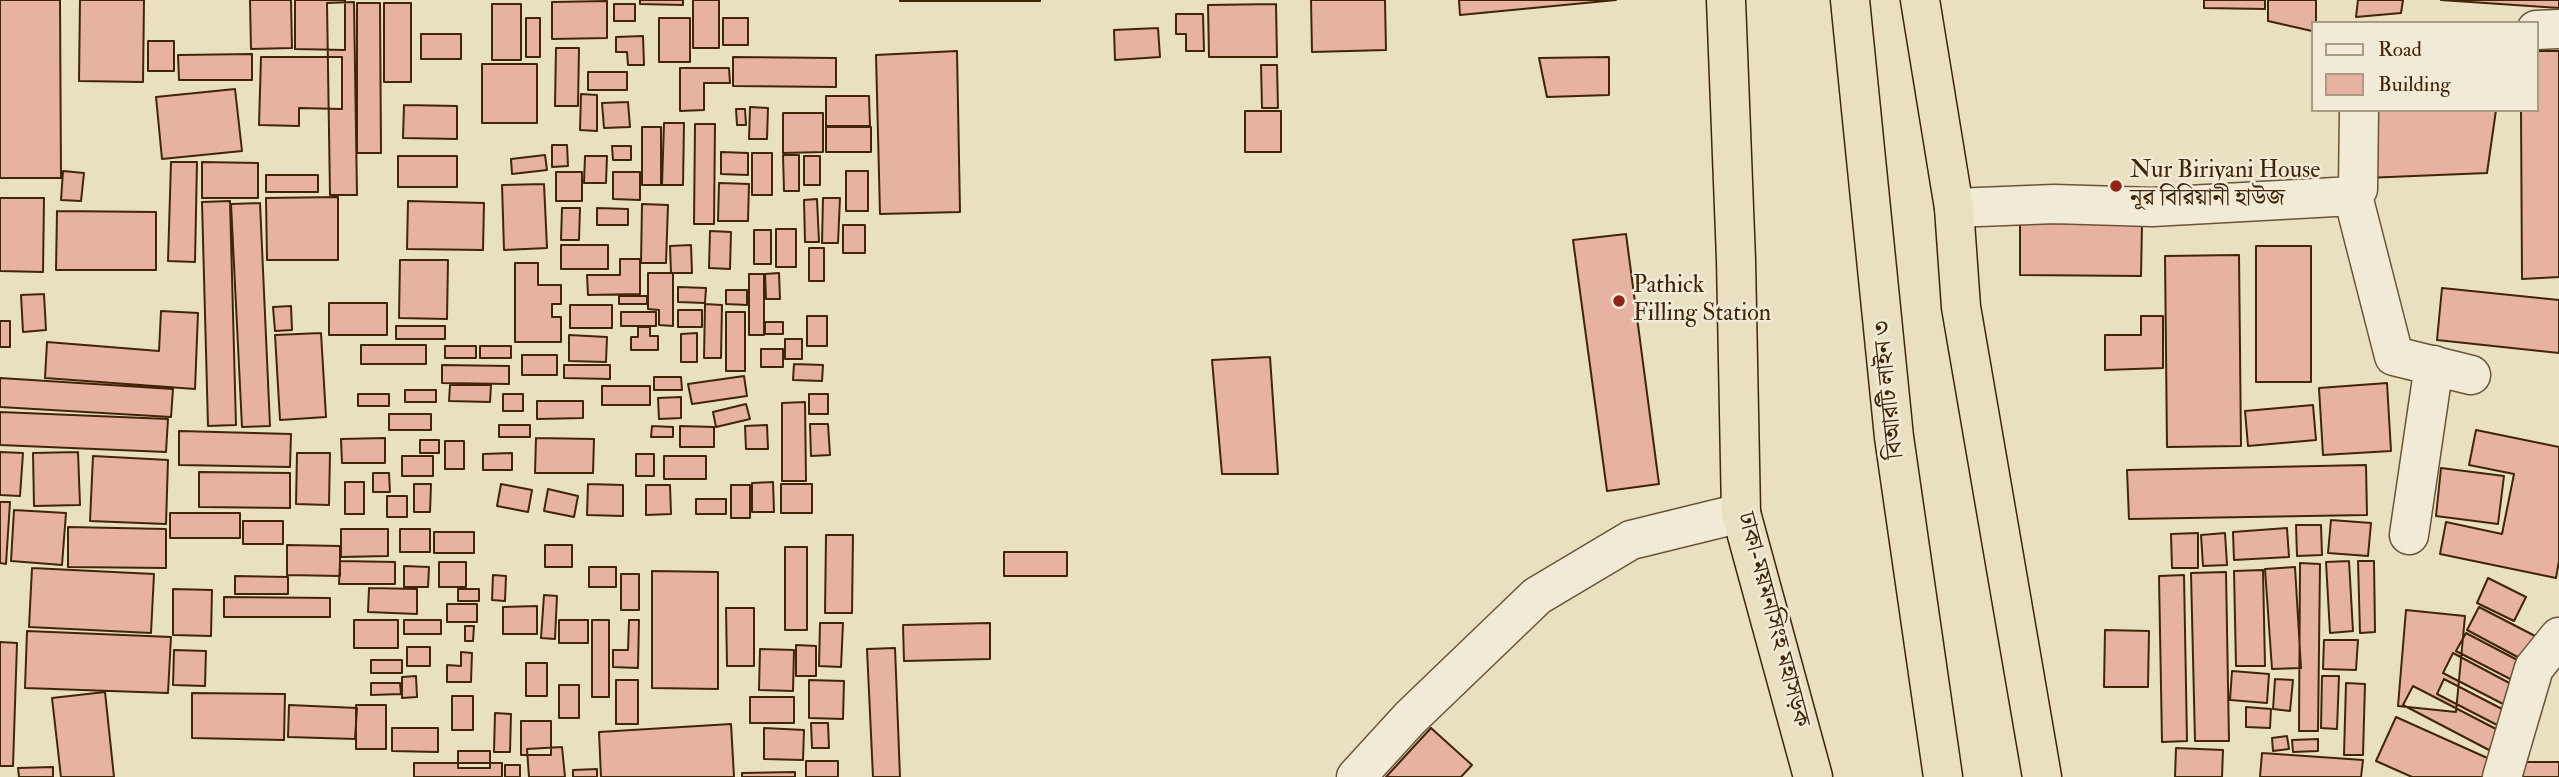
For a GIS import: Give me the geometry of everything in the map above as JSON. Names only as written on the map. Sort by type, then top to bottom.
[{"type":"highway","name":"ঢাকা-ময়মনসিংহ মহাসড়ক","points":[[1726,0],[1736,260],[1741,513],[1813,777]]},
{"type":"highway","name":"বিআরটি লাইন ৩","points":[[1850,0],[1894,437],[1943,777]]},
{"type":"highway","points":[[1920,0],[1954,208],[1961,307],[2042,777]]},
{"type":"street","points":[[2538,30],[2559,29]]},
{"type":"street","points":[[2359,112],[2358,189],[2353,196],[2394,356],[2471,374]]},
{"type":"street","points":[[1954,208],[2054,204],[2152,207],[2353,196]]},
{"type":"street","points":[[2409,535],[2434,365]]},
{"type":"street","points":[[1356,777],[1410,718],[1537,596],[1632,540],[1741,513]]},
{"type":"street","points":[[2502,777],[2535,668],[2559,637]]},
{"type":"building","points":[[0,0],[60,0],[61,178],[0,178]]},
{"type":"building","points":[[80,0],[144,0],[143,82],[79,81]]},
{"type":"building","points":[[250,0],[291,0],[292,48],[251,49]]},
{"type":"building","points":[[295,0],[345,0],[345,50],[295,49]]},
{"type":"building","points":[[640,0],[683,0],[683,5],[640,4]]},
{"type":"building","points":[[693,0],[719,0],[719,48],[693,48]]},
{"type":"building","points":[[1040,0],[1040,1],[900,1]]},
{"type":"building","points":[[1311,0],[1385,0],[1386,50],[1312,52]]},
{"type":"building","points":[[1459,0],[1616,0],[1460,15]]},
{"type":"building","points":[[2204,0],[2265,0],[2265,9],[2204,8]]},
{"type":"building","points":[[2268,0],[2316,0],[2316,21],[2310,21],[2310,31],[2268,21]]},
{"type":"building","points":[[2358,0],[2403,0],[2401,13],[2356,17]]},
{"type":"building","points":[[2441,0],[2559,0],[2559,8]]},
{"type":"building","points":[[607,1],[607,38],[552,39],[552,2]]},
{"type":"building","points":[[354,2],[357,195],[330,195],[327,3]]},
{"type":"building","points":[[357,3],[380,3],[381,153],[357,153]]},
{"type":"building","points":[[384,3],[411,3],[411,82],[384,82]]},
{"type":"building","points":[[492,4],[521,4],[521,60],[492,60]]},
{"type":"building","points":[[614,4],[635,4],[635,21],[614,21]]},
{"type":"building","points":[[1276,4],[1277,57],[1209,57],[1208,5]]},
{"type":"building","points":[[1176,14],[1203,14],[1204,51],[1186,51],[1186,34],[1176,34]]},
{"type":"building","points":[[526,18],[540,18],[540,57],[526,57]]},
{"type":"building","points":[[659,18],[690,18],[690,62],[659,62]]},
{"type":"building","points":[[723,18],[748,18],[748,45],[723,45]]},
{"type":"building","points":[[1158,28],[1160,57],[1115,60],[1114,30]]},
{"type":"building","points":[[421,34],[461,34],[461,59],[421,59]]},
{"type":"building","points":[[643,36],[644,65],[628,65],[627,52],[616,52],[616,37]]},
{"type":"building","points":[[148,41],[174,41],[174,71],[148,71]]},
{"type":"building","points":[[556,48],[579,48],[578,106],[555,106]]},
{"type":"building","points":[[957,51],[960,212],[880,214],[876,55]]},
{"type":"building","points":[[2538,51],[2559,51],[2559,277],[2522,279],[2521,112],[2538,112]]},
{"type":"building","points":[[252,54],[252,80],[179,80],[178,55]]},
{"type":"building","points":[[261,57],[342,57],[342,109],[299,108],[299,126],[259,125]]},
{"type":"building","points":[[733,57],[836,58],[836,87],[733,86]]},
{"type":"building","points":[[1609,57],[1609,95],[1547,97],[1539,58]]},
{"type":"building","points":[[482,64],[537,64],[537,123],[482,123]]},
{"type":"building","points":[[1261,65],[1277,65],[1278,108],[1262,108]]},
{"type":"building","points":[[680,68],[729,68],[730,83],[704,83],[704,110],[680,111]]},
{"type":"building","points":[[588,72],[627,72],[627,90],[588,90]]},
{"type":"building","points":[[235,89],[242,151],[162,159],[156,97]]},
{"type":"building","points":[[581,94],[597,95],[597,131],[580,130]]},
{"type":"building","points":[[826,96],[869,96],[870,126],[826,126]]},
{"type":"building","points":[[628,102],[630,127],[604,128],[602,103]]},
{"type":"building","points":[[404,105],[457,106],[457,139],[403,138]]},
{"type":"building","points":[[750,107],[768,108],[767,139],[749,139]]},
{"type":"building","points":[[736,109],[745,109],[746,125],[737,125]]},
{"type":"building","points":[[1245,111],[1281,111],[1281,152],[1245,152]]},
{"type":"building","points":[[2369,112],[2496,112],[2487,173],[2365,178]]},
{"type":"building","points":[[783,113],[823,113],[823,152],[783,153]]},
{"type":"building","points":[[664,123],[684,123],[683,185],[662,185]]},
{"type":"building","points":[[695,124],[715,124],[714,224],[694,224]]},
{"type":"building","points":[[642,127],[661,127],[661,185],[642,185]]},
{"type":"building","points":[[826,127],[871,127],[871,152],[826,152]]},
{"type":"building","points":[[552,145],[567,145],[568,166],[552,167]]},
{"type":"building","points":[[612,146],[631,146],[631,160],[613,160]]},
{"type":"building","points":[[721,152],[748,153],[748,175],[721,174]]},
{"type":"building","points":[[752,153],[772,153],[772,195],[752,195]]},
{"type":"building","points":[[545,155],[547,170],[512,174],[511,159]]},
{"type":"building","points":[[783,155],[799,155],[799,191],[784,191]]},
{"type":"building","points":[[398,156],[457,156],[457,187],[398,187]]},
{"type":"building","points":[[585,156],[607,156],[606,183],[584,183]]},
{"type":"building","points":[[804,156],[820,156],[820,185],[804,185]]},
{"type":"building","points":[[171,162],[197,162],[195,262],[168,261]]},
{"type":"building","points":[[202,162],[258,163],[258,198],[202,198]]},
{"type":"building","points":[[63,171],[84,173],[81,201],[61,200]]},
{"type":"building","points":[[846,171],[868,171],[868,211],[846,211]]},
{"type":"building","points":[[556,172],[582,172],[582,201],[556,201]]},
{"type":"building","points":[[613,172],[640,172],[640,200],[613,199]]},
{"type":"building","points":[[266,175],[318,175],[318,192],[266,192]]},
{"type":"building","points":[[719,183],[749,184],[748,221],[718,221]]},
{"type":"building","points":[[544,184],[547,248],[504,250],[502,185]]},
{"type":"building","points":[[338,197],[338,260],[267,260],[266,198]]},
{"type":"building","points":[[0,198],[44,198],[43,272],[0,271]]},
{"type":"building","points":[[823,198],[840,198],[838,243],[822,243]]},
{"type":"building","points":[[817,199],[819,242],[805,242],[804,200]]},
{"type":"building","points":[[230,201],[236,425],[208,426],[202,202]]},
{"type":"building","points":[[408,201],[484,203],[483,250],[407,249]]},
{"type":"building","points":[[260,203],[270,426],[242,427],[231,204]]},
{"type":"building","points":[[642,204],[668,205],[666,263],[641,263]]},
{"type":"building","points":[[562,208],[580,208],[579,240],[561,240]]},
{"type":"building","points":[[597,208],[628,209],[628,225],[597,225]]},
{"type":"building","points":[[57,211],[156,212],[156,270],[56,270]]},
{"type":"building","points":[[2020,223],[2142,224],[2141,276],[2020,275]]},
{"type":"building","points":[[843,225],[865,225],[865,253],[843,253]]},
{"type":"building","points":[[776,229],[796,229],[796,267],[776,267]]},
{"type":"building","points":[[754,230],[771,230],[771,264],[754,264]]},
{"type":"building","points":[[710,231],[731,232],[730,269],[709,268]]},
{"type":"building","points":[[1626,234],[1659,484],[1607,491],[1573,240]]},
{"type":"building","points":[[561,245],[608,245],[608,269],[561,269]]},
{"type":"building","points":[[691,245],[692,273],[671,273],[670,246]]},
{"type":"building","points":[[2256,246],[2311,246],[2311,382],[2256,382]]},
{"type":"building","points":[[809,248],[824,248],[824,281],[809,281]]},
{"type":"building","points":[[2239,255],[2241,446],[2167,447],[2165,256]]},
{"type":"building","points":[[620,259],[640,259],[640,294],[588,295],[587,275],[620,275]]},
{"type":"building","points":[[400,260],[448,260],[447,319],[399,318]]},
{"type":"building","points":[[515,263],[538,263],[538,285],[561,285],[561,304],[552,304],[552,317],[561,317],[561,342],[515,342]]},
{"type":"building","points":[[648,273],[673,273],[673,326],[659,325],[659,310],[648,309]]},
{"type":"building","points":[[779,273],[780,299],[766,299],[765,274]]},
{"type":"building","points":[[749,274],[764,274],[764,335],[749,335]]},
{"type":"building","points":[[678,287],[706,288],[705,303],[678,302]]},
{"type":"building","points":[[2442,288],[2559,300],[2559,353],[2437,340]]},
{"type":"building","points":[[726,290],[747,290],[747,305],[726,304]]},
{"type":"building","points":[[44,294],[46,330],[23,332],[21,295]]},
{"type":"building","points":[[619,296],[647,296],[647,304],[619,304]]},
{"type":"building","points":[[329,303],[387,303],[387,335],[329,335]]},
{"type":"building","points":[[705,304],[722,305],[721,358],[704,358]]},
{"type":"building","points":[[570,305],[612,305],[612,328],[570,328]]},
{"type":"building","points":[[291,306],[292,330],[275,331],[273,307]]},
{"type":"building","points":[[678,310],[702,310],[702,327],[678,327]]},
{"type":"building","points":[[161,311],[198,313],[195,389],[45,378],[47,342],[159,351]]},
{"type":"building","points":[[621,312],[656,312],[656,326],[621,326]]},
{"type":"building","points":[[726,312],[745,312],[745,371],[726,371]]},
{"type":"building","points":[[807,316],[827,316],[827,346],[807,346]]},
{"type":"building","points":[[2141,316],[2163,316],[2163,368],[2105,370],[2105,335],[2141,335]]},
{"type":"building","points":[[0,321],[10,321],[10,347],[0,347]]},
{"type":"building","points":[[765,322],[783,322],[783,334],[765,334]]},
{"type":"building","points":[[396,326],[445,326],[445,339],[396,339]]},
{"type":"building","points":[[638,327],[650,327],[650,336],[658,336],[658,350],[631,350],[631,337],[638,337]]},
{"type":"building","points":[[321,333],[326,417],[280,420],[275,335]]},
{"type":"building","points":[[697,333],[697,362],[681,362],[681,334]]},
{"type":"building","points":[[569,335],[607,337],[606,362],[569,361]]},
{"type":"building","points":[[785,339],[802,339],[802,359],[785,359]]},
{"type":"building","points":[[361,345],[426,345],[426,364],[361,364]]},
{"type":"building","points":[[445,346],[476,346],[476,358],[445,358]]},
{"type":"building","points":[[480,346],[511,346],[511,358],[480,358]]},
{"type":"building","points":[[761,349],[783,349],[783,367],[761,367]]},
{"type":"building","points":[[522,355],[557,355],[557,375],[522,375]]},
{"type":"building","points":[[1270,357],[1278,474],[1222,474],[1212,360]]},
{"type":"building","points":[[794,364],[823,365],[822,381],[793,380]]},
{"type":"building","points":[[442,365],[509,366],[509,384],[442,383]]},
{"type":"building","points":[[564,365],[610,365],[610,379],[564,378]]},
{"type":"building","points":[[744,376],[747,396],[692,404],[688,384]]},
{"type":"building","points":[[654,377],[681,377],[682,390],[654,390]]},
{"type":"building","points":[[0,378],[173,389],[171,417],[0,407]]},
{"type":"building","points":[[2387,383],[2391,451],[2323,455],[2319,388]]},
{"type":"building","points":[[450,385],[491,385],[490,402],[449,401]]},
{"type":"building","points":[[602,386],[650,386],[650,405],[602,405]]},
{"type":"building","points":[[405,390],[436,390],[436,402],[405,402]]},
{"type":"building","points":[[358,394],[389,394],[389,406],[358,406]]},
{"type":"building","points":[[503,394],[523,394],[523,411],[503,411]]},
{"type":"building","points":[[809,394],[828,394],[828,414],[809,414]]},
{"type":"building","points":[[681,397],[681,418],[659,419],[658,398]]},
{"type":"building","points":[[537,401],[583,401],[583,418],[537,419]]},
{"type":"building","points":[[805,402],[806,481],[782,481],[782,403]]},
{"type":"building","points":[[746,404],[750,419],[716,427],[713,412]]},
{"type":"building","points":[[2313,405],[2316,440],[2248,446],[2245,411]]},
{"type":"building","points":[[0,412],[168,419],[166,452],[0,445]]},
{"type":"building","points":[[389,414],[431,414],[431,430],[389,430]]},
{"type":"building","points":[[810,424],[828,424],[830,455],[811,456]]},
{"type":"building","points":[[499,425],[530,425],[530,437],[499,437]]},
{"type":"building","points":[[767,425],[768,449],[746,449],[745,426]]},
{"type":"building","points":[[652,426],[673,427],[673,437],[651,437]]},
{"type":"building","points":[[680,426],[714,427],[714,447],[680,447]]},
{"type":"building","points":[[2476,430],[2559,447],[2559,561],[2556,578],[2440,554],[2446,522],[2502,534],[2514,474],[2469,465]]},
{"type":"building","points":[[179,431],[291,434],[290,467],[179,465]]},
{"type":"building","points":[[385,438],[385,463],[342,463],[341,439]]},
{"type":"building","points":[[536,438],[594,439],[593,473],[535,473]]},
{"type":"building","points":[[420,440],[439,440],[439,453],[420,453]]},
{"type":"building","points":[[445,441],[464,441],[464,469],[445,469]]},
{"type":"building","points":[[0,452],[23,453],[20,496],[0,495]]},
{"type":"building","points":[[78,452],[80,505],[34,506],[33,453]]},
{"type":"building","points":[[297,453],[330,453],[329,505],[296,504]]},
{"type":"building","points":[[512,453],[512,470],[483,470],[483,454]]},
{"type":"building","points":[[636,454],[654,454],[654,476],[636,476]]},
{"type":"building","points":[[93,456],[168,460],[166,524],[90,521]]},
{"type":"building","points":[[402,456],[433,456],[433,476],[402,476]]},
{"type":"building","points":[[664,456],[706,456],[706,479],[664,479]]},
{"type":"building","points":[[2366,465],[2367,515],[2129,519],[2127,470]]},
{"type":"building","points":[[2441,468],[2504,476],[2498,524],[2436,516]]},
{"type":"building","points":[[199,472],[290,473],[290,508],[199,507]]},
{"type":"building","points":[[373,473],[389,473],[390,492],[373,492]]},
{"type":"building","points":[[345,482],[364,482],[364,514],[345,514]]},
{"type":"building","points":[[773,482],[774,512],[752,512],[752,483]]},
{"type":"building","points":[[414,484],[431,484],[430,512],[414,512]]},
{"type":"building","points":[[501,484],[532,490],[528,512],[497,506]]},
{"type":"building","points":[[588,484],[623,485],[623,516],[587,515]]},
{"type":"building","points":[[781,484],[812,484],[812,513],[781,513]]},
{"type":"building","points":[[646,485],[670,485],[671,514],[646,515]]},
{"type":"building","points":[[731,485],[750,485],[750,518],[731,518]]},
{"type":"building","points":[[548,489],[578,496],[574,517],[544,511]]},
{"type":"building","points":[[387,496],[407,496],[407,517],[387,517]]},
{"type":"building","points":[[696,499],[726,499],[726,514],[696,514]]},
{"type":"building","points":[[0,502],[10,502],[6,564],[0,563]]},
{"type":"building","points":[[14,510],[66,513],[62,565],[11,561]]},
{"type":"building","points":[[170,513],[240,513],[240,538],[170,538]]},
{"type":"building","points":[[2331,520],[2371,523],[2368,556],[2328,553]]},
{"type":"building","points":[[243,521],[283,521],[283,544],[243,544]]},
{"type":"building","points":[[2296,525],[2321,525],[2322,555],[2297,556]]},
{"type":"building","points":[[68,527],[166,529],[166,568],[68,567]]},
{"type":"building","points":[[2287,528],[2289,557],[2234,560],[2233,532]]},
{"type":"building","points":[[341,529],[388,529],[388,556],[341,557]]},
{"type":"building","points":[[400,529],[430,529],[430,552],[400,552]]},
{"type":"building","points":[[434,532],[474,532],[474,553],[434,553]]},
{"type":"building","points":[[2198,533],[2198,568],[2172,568],[2171,534]]},
{"type":"building","points":[[2225,533],[2227,565],[2203,566],[2201,535]]},
{"type":"building","points":[[826,535],[853,535],[852,613],[825,613]]},
{"type":"building","points":[[287,545],[340,546],[340,576],[287,575]]},
{"type":"building","points":[[545,545],[572,545],[572,567],[545,567]]},
{"type":"building","points":[[785,547],[807,547],[807,630],[785,630]]},
{"type":"building","points":[[1004,552],[1067,552],[1067,576],[1004,576]]},
{"type":"building","points":[[340,561],[395,562],[395,584],[339,584]]},
{"type":"building","points":[[2349,561],[2353,631],[2330,633],[2326,562]]},
{"type":"building","points":[[2358,561],[2374,561],[2375,632],[2360,633]]},
{"type":"building","points":[[439,562],[466,562],[466,587],[439,587]]},
{"type":"building","points":[[2300,563],[2320,564],[2318,731],[2299,731]]},
{"type":"building","points":[[404,566],[429,567],[428,587],[404,587]]},
{"type":"building","points":[[589,567],[616,567],[616,587],[589,587]]},
{"type":"building","points":[[2295,567],[2301,668],[2272,669],[2265,569]]},
{"type":"building","points":[[32,568],[154,574],[151,633],[29,627]]},
{"type":"building","points":[[2263,570],[2265,666],[2236,666],[2234,571]]},
{"type":"building","points":[[652,571],[718,572],[718,689],[652,688]]},
{"type":"building","points":[[2226,572],[2229,741],[2195,741],[2191,573]]},
{"type":"building","points":[[621,574],[639,574],[639,610],[621,610]]},
{"type":"building","points":[[493,575],[506,576],[505,601],[492,600]]},
{"type":"building","points":[[2184,575],[2187,741],[2162,742],[2159,576]]},
{"type":"building","points":[[235,576],[288,577],[288,594],[235,594]]},
{"type":"building","points":[[2488,578],[2526,597],[2514,621],[2477,603]]},
{"type":"building","points":[[369,588],[417,589],[417,614],[368,612]]},
{"type":"building","points":[[173,589],[212,590],[211,636],[173,635]]},
{"type":"building","points":[[458,589],[479,589],[479,601],[458,601]]},
{"type":"building","points":[[544,595],[557,596],[555,639],[541,638]]},
{"type":"building","points":[[224,597],[330,598],[330,617],[224,617]]},
{"type":"building","points":[[447,604],[477,604],[477,622],[447,622]]},
{"type":"building","points":[[537,606],[537,634],[503,634],[503,607]]},
{"type":"building","points":[[2479,607],[2539,638],[2527,662],[2467,630]]},
{"type":"building","points":[[726,608],[754,608],[754,666],[727,666]]},
{"type":"building","points":[[2406,610],[2465,616],[2456,712],[2398,706]]},
{"type":"building","points":[[354,620],[398,620],[398,648],[354,648]]},
{"type":"building","points":[[404,620],[441,620],[441,634],[404,634]]},
{"type":"building","points":[[559,620],[588,620],[588,643],[559,643]]},
{"type":"building","points":[[592,620],[609,620],[609,697],[592,697]]},
{"type":"building","points":[[629,620],[639,620],[638,668],[613,667],[613,650],[628,650]]},
{"type":"building","points":[[820,623],[843,623],[841,667],[819,666]]},
{"type":"building","points":[[990,623],[990,659],[904,661],[903,625]]},
{"type":"building","points":[[465,626],[474,626],[473,641],[465,641]]},
{"type":"building","points":[[2105,630],[2149,631],[2148,687],[2104,687]]},
{"type":"building","points":[[27,631],[171,637],[168,693],[25,688]]},
{"type":"building","points":[[2466,633],[2525,664],[2516,682],[2456,651]]},
{"type":"building","points":[[2324,640],[2358,640],[2356,670],[2323,669]]},
{"type":"building","points":[[0,642],[17,643],[13,766],[0,766]]},
{"type":"building","points":[[796,645],[816,646],[816,676],[796,676]]},
{"type":"building","points":[[407,647],[430,647],[430,666],[407,666]]},
{"type":"building","points":[[895,648],[900,777],[873,777],[867,649]]},
{"type":"building","points":[[760,649],[794,650],[793,691],[759,690]]},
{"type":"building","points":[[174,650],[206,651],[205,686],[173,685]]},
{"type":"building","points":[[461,652],[472,653],[471,682],[447,682],[447,665],[461,666]]},
{"type":"building","points":[[2453,653],[2515,686],[2505,705],[2443,673]]},
{"type":"building","points":[[371,660],[402,660],[402,673],[371,673]]},
{"type":"building","points":[[526,663],[547,663],[547,696],[526,696]]},
{"type":"building","points":[[2232,671],[2269,674],[2267,703],[2230,700]]},
{"type":"building","points":[[416,676],[417,697],[402,698],[402,677]]},
{"type":"building","points":[[2322,676],[2339,676],[2337,729],[2321,728]]},
{"type":"building","points":[[2275,679],[2293,680],[2290,711],[2273,709]]},
{"type":"building","points":[[2444,679],[2504,710],[2497,725],[2437,694]]},
{"type":"building","points":[[616,680],[638,680],[638,724],[616,724]]},
{"type":"building","points":[[809,680],[844,681],[843,719],[809,718]]},
{"type":"building","points":[[371,683],[400,683],[401,694],[371,695]]},
{"type":"building","points":[[2346,683],[2365,684],[2363,755],[2344,755]]},
{"type":"building","points":[[559,685],[579,685],[579,718],[559,718]]},
{"type":"building","points":[[2413,686],[2500,731],[2489,750],[2403,705]]},
{"type":"building","points":[[105,692],[114,777],[61,777],[52,698]]},
{"type":"building","points":[[192,693],[285,694],[284,740],[192,738]]},
{"type":"building","points":[[452,696],[473,696],[473,730],[452,730]]},
{"type":"building","points":[[750,697],[794,697],[794,723],[750,723]]},
{"type":"building","points":[[289,705],[357,708],[355,739],[288,737]]},
{"type":"building","points":[[356,705],[386,705],[386,749],[356,749]]},
{"type":"building","points":[[2246,707],[2271,709],[2270,728],[2246,727]]},
{"type":"building","points":[[495,713],[511,714],[510,752],[494,752]]},
{"type":"building","points":[[2396,717],[2494,761],[2486,777],[2412,777],[2376,761]]},
{"type":"building","points":[[521,721],[551,721],[551,755],[521,755]]},
{"type":"building","points":[[811,723],[828,723],[829,748],[812,748]]},
{"type":"building","points":[[731,724],[734,777],[601,777],[599,732]]},
{"type":"building","points":[[392,728],[438,728],[438,752],[392,751]]},
{"type":"building","points":[[764,728],[804,730],[803,760],[764,759]]},
{"type":"building","points":[[1431,728],[1472,765],[1461,777],[1386,777]]},
{"type":"building","points":[[2287,736],[2289,749],[2273,751],[2272,738]]},
{"type":"building","points":[[2318,739],[2318,751],[2293,752],[2292,740]]},
{"type":"building","points":[[562,747],[565,777],[529,777],[527,749]]},
{"type":"building","points":[[2176,748],[2223,750],[2222,777],[2175,777]]},
{"type":"building","points":[[458,751],[490,751],[490,768],[458,768]]},
{"type":"building","points":[[2262,753],[2363,760],[2361,777],[2260,777]]},
{"type":"building","points":[[806,761],[838,761],[838,777],[806,777]]},
{"type":"building","points":[[2523,762],[2559,762],[2559,777],[2523,777]]},
{"type":"building","points":[[414,763],[502,763],[502,777],[414,777]]},
{"type":"building","points":[[505,765],[520,765],[520,777],[505,777]]},
{"type":"building","points":[[53,767],[53,777],[19,777],[18,768]]},
{"type":"building","points":[[597,769],[597,777],[573,777],[573,770]]},
{"type":"building","points":[[795,772],[795,777],[742,777],[742,773]]},
{"type":"place","name":"Nur Biriyani House নূর বিরিয়ানী হাউজ","points":[[2116,186]]},
{"type":"place","name":"Pathick Filling Station","points":[[1619,301]]}]
